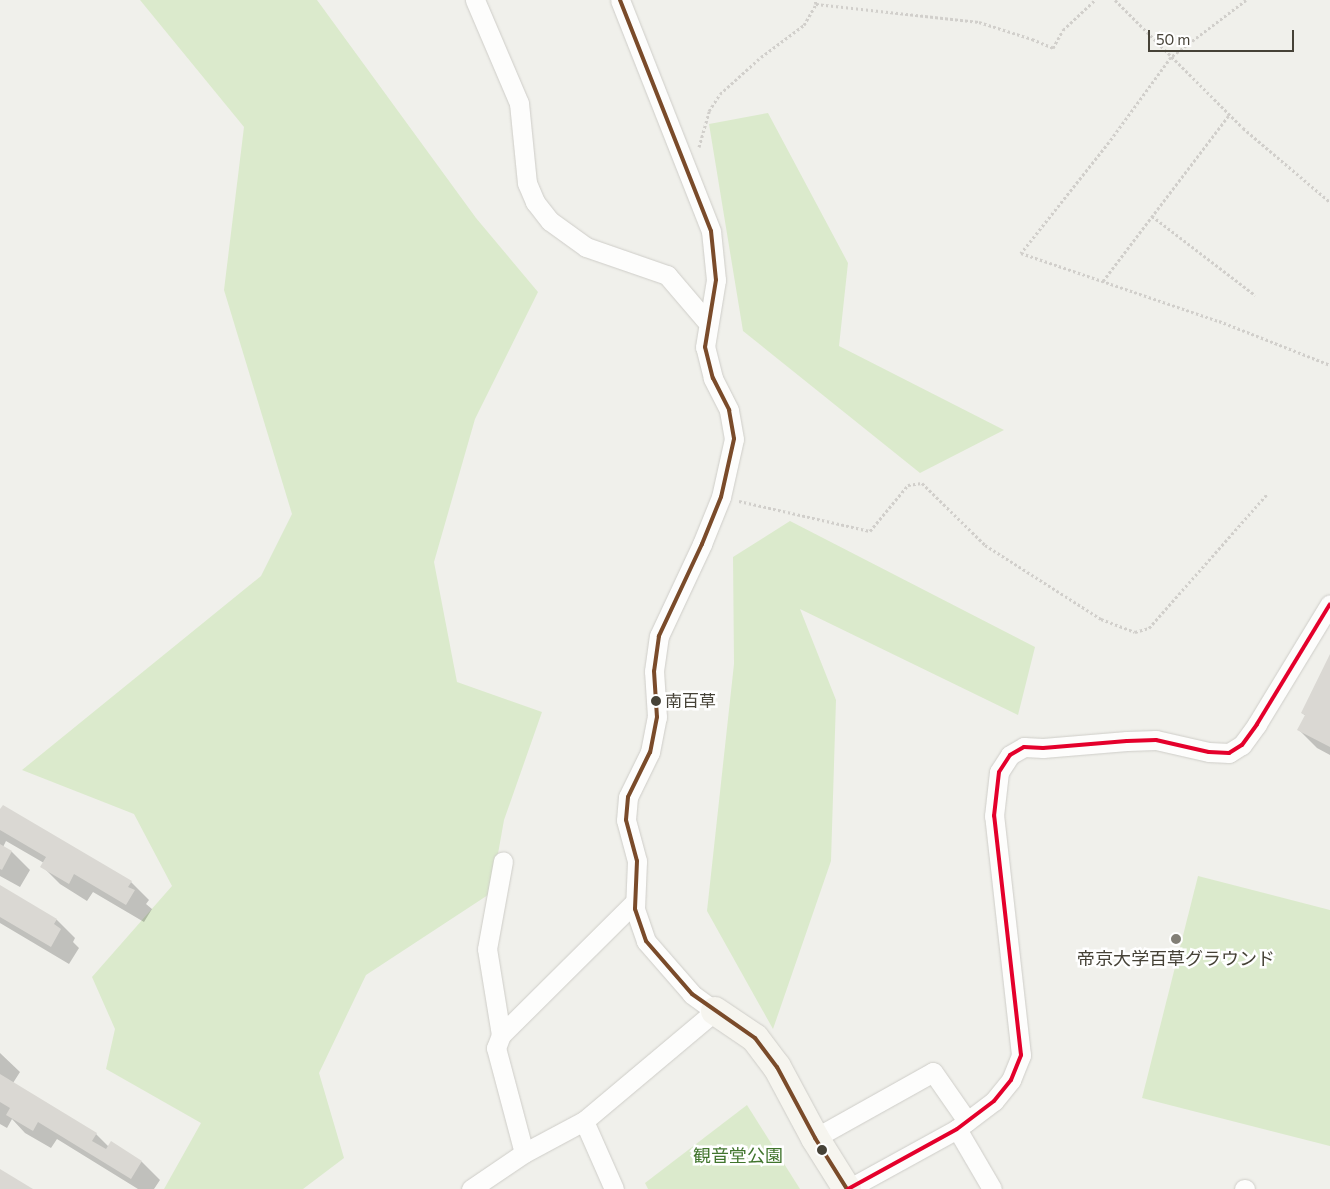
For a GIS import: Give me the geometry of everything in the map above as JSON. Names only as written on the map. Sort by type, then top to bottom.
[{"type":"street","points":[[475,0],[519,103],[527,182],[534,202],[550,222],[586,247],[667,275],[708,323]]},
{"type":"street","points":[[620,0],[711,231],[716,280],[705,347],[713,378],[730,410],[734,439],[721,497],[702,544],[658,636],[654,671],[658,717],[650,752],[628,797],[626,820],[637,861],[635,909],[646,941],[692,994],[756,1038],[778,1067],[815,1138],[848,1189],[962,1125],[1000,1094],[1011,1080],[1021,1056],[994,816],[998,772],[1010,755],[1024,747],[1043,748],[1156,740],[1209,752],[1229,753],[1242,744],[1257,724],[1330,604]]},
{"type":"street","points":[[502,1036],[487,949],[503,861]]},
{"type":"street","points":[[524,1152],[496,1048],[502,1036],[635,902]]},
{"type":"street","points":[[470,1189],[524,1152],[584,1121],[715,1011]]},
{"type":"street","points":[[815,1138],[933,1072],[962,1125],[992,1189]]},
{"type":"street","points":[[584,1121],[614,1189]]},
{"type":"path","points":[[699,151],[709,111],[720,94],[761,56],[804,25],[816,2],[979,22],[1032,38],[1053,48],[1063,30],[1095,0]]},
{"type":"path","points":[[1115,0],[1229,115],[1330,202]]},
{"type":"path","points":[[1246,0],[1171,58],[1021,253],[1219,321],[1330,365]]},
{"type":"path","points":[[1104,281],[1229,115]]},
{"type":"path","points":[[1152,216],[1255,295]]},
{"type":"path","points":[[721,497],[870,532],[908,485],[922,483],[985,545],[1101,619],[1135,632],[1150,628],[1267,494]]},
{"type":"green space","points":[[140,0],[317,0],[476,218],[538,292],[475,419],[434,562],[457,682],[542,712],[504,820],[491,893],[366,975],[319,1073],[344,1158],[303,1189],[164,1189],[201,1123],[106,1069],[115,1029],[92,977],[172,886],[134,814],[22,770],[261,576],[292,514],[224,290],[244,127]]},
{"type":"green space","points":[[768,113],[848,263],[839,346],[1004,430],[920,473],[743,331],[709,124]]},
{"type":"green space","points":[[790,521],[1035,647],[1018,715],[800,609],[836,700],[831,861],[773,1029],[707,911],[734,664],[733,557]]},
{"type":"green space","points":[[1198,876],[1330,910],[1330,1146],[1142,1098]]},
{"type":"green space","name":"観音堂公園","points":[[747,1105],[800,1189],[648,1189],[645,1183]]},
{"type":"building","points":[[1330,654],[1330,747],[1297,730],[1305,715],[1301,713]]},
{"type":"building","points":[[3,805],[132,881],[128,887],[135,890],[126,905],[74,874],[69,884],[40,867],[46,857],[0,830],[0,809]]},
{"type":"building","points":[[0,844],[12,851],[2,870],[0,869]]},
{"type":"building","points":[[0,885],[57,919],[54,924],[61,929],[51,947],[0,917]]},
{"type":"building","points":[[0,1074],[97,1133],[92,1141],[106,1149],[111,1141],[142,1161],[131,1179],[38,1122],[33,1131],[6,1115],[10,1108],[0,1102]]},
{"type":"building","points":[[0,1169],[33,1189],[0,1189]]},
{"type":"transit line","points":[[620,0],[711,231],[716,280],[705,347],[713,378],[729,410],[734,439],[721,497],[702,544],[659,636],[654,671],[657,717],[650,752],[628,797],[626,820],[637,861],[635,909],[646,941],[692,994],[755,1038],[777,1067],[815,1138],[847,1189]]},
{"type":"transit line","name":"50","points":[[848,1189],[957,1129],[994,1101],[1011,1080],[1021,1055],[994,816],[999,772],[1010,755],[1024,747],[1043,748],[1156,740],[1209,752],[1229,753],[1242,745],[1257,724],[1330,604]]},
{"type":"place","name":"南百草","points":[[656,701]]},
{"type":"place","name":"帝京大学百草グラウンド","points":[[1176,939]]}]
